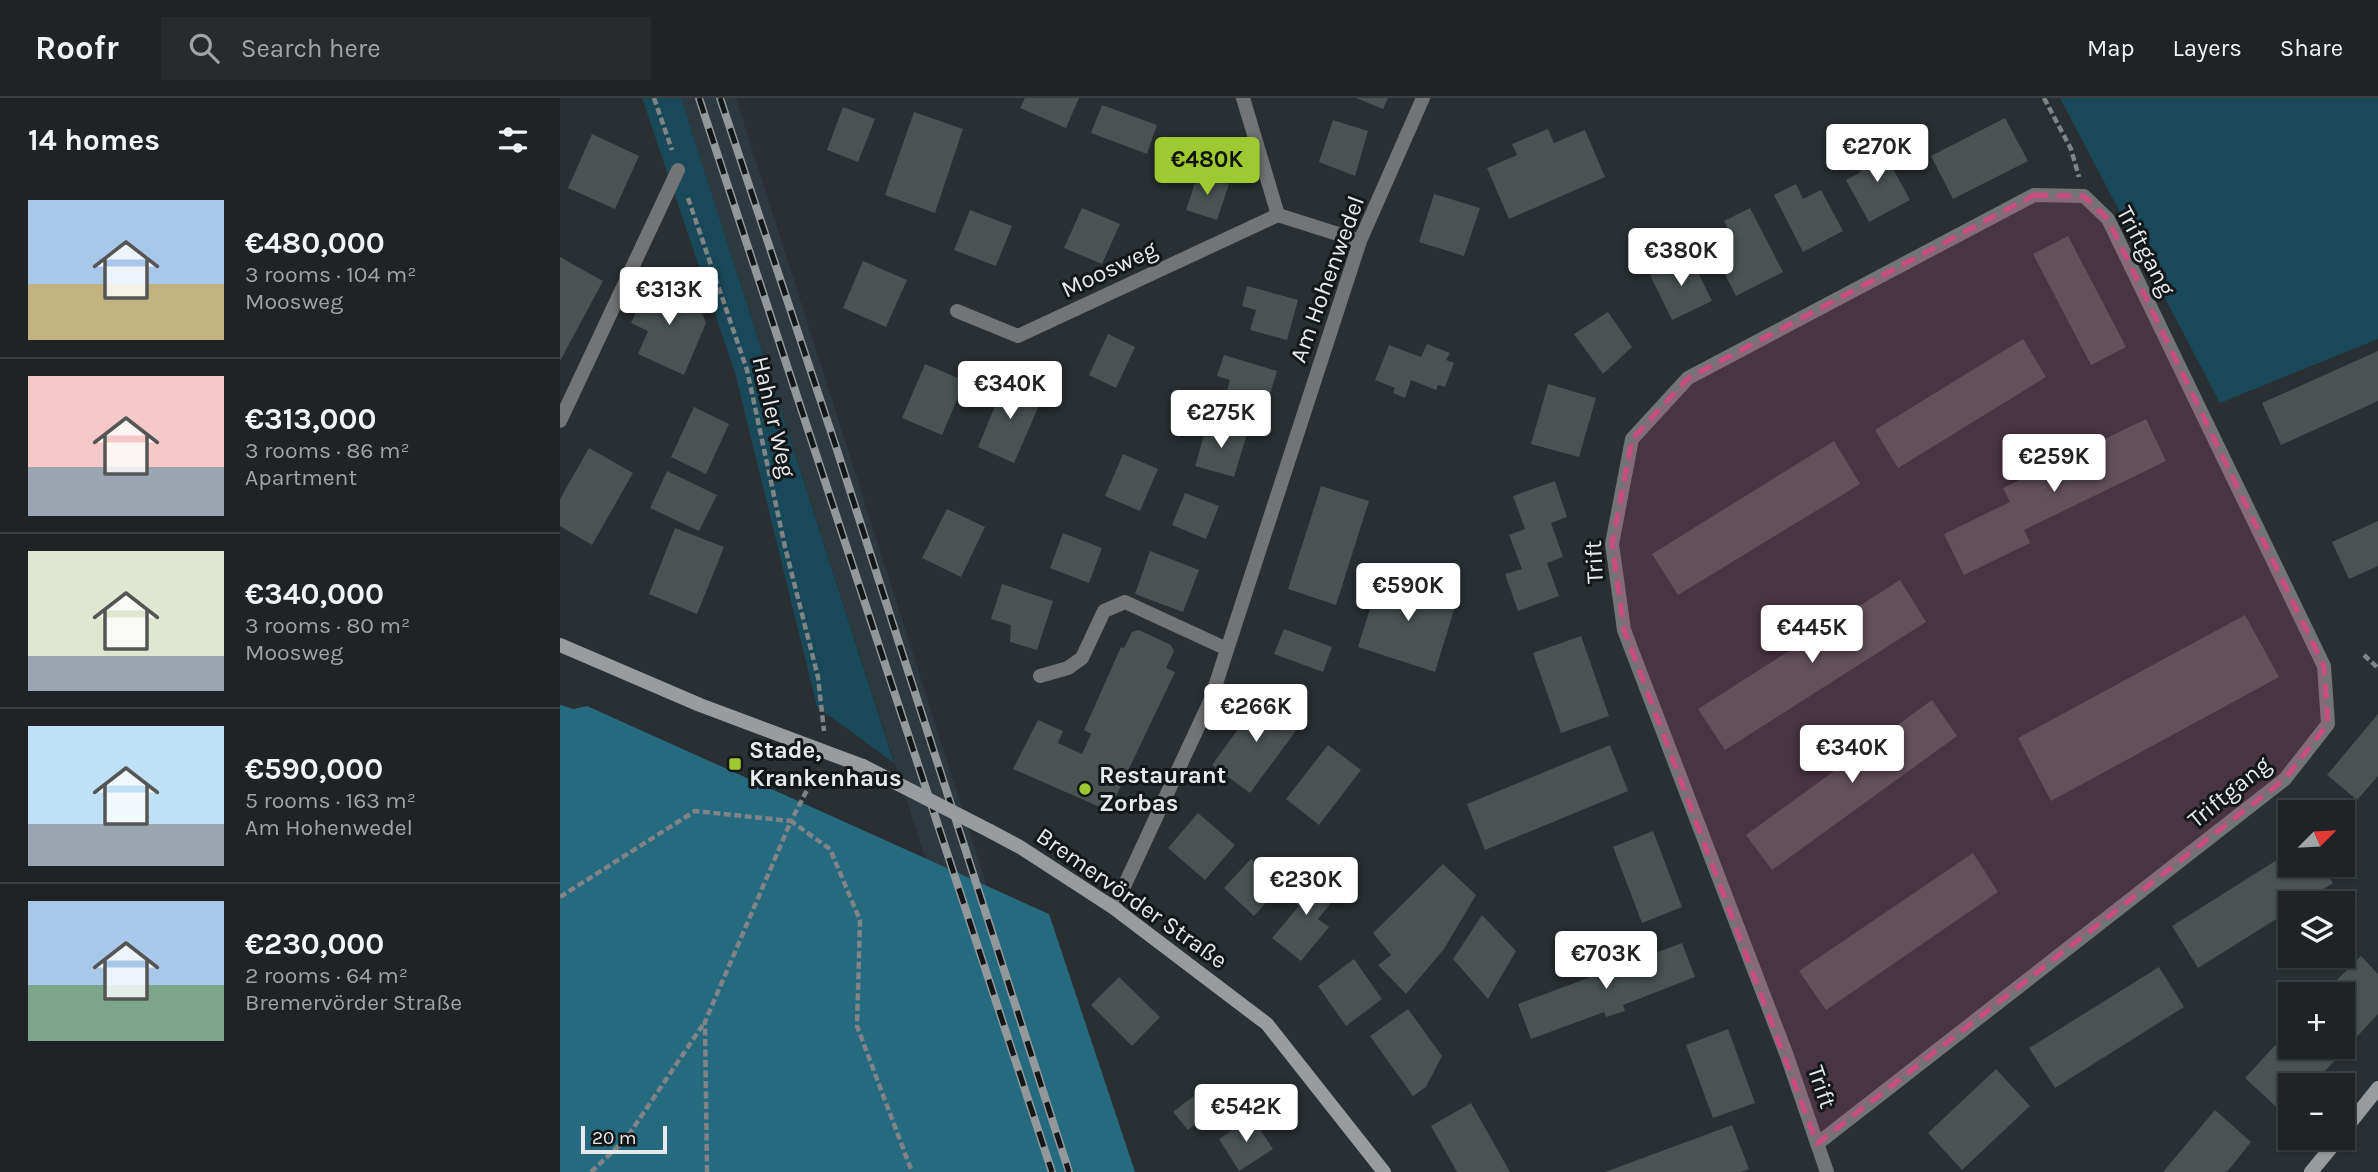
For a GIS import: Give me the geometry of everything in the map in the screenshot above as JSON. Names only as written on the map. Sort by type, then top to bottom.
[{"type":"main road","name":"Bremervörder Straße","points":[[560,645],[700,705],[863,766],[1020,847],[1114,908],[1267,1024],[1384,1172]]},
{"type":"main road","points":[[2355,1117],[2378,1087]]},
{"type":"main road","points":[[2311,1172],[2329,1150]]},
{"type":"street","points":[[1243,98],[1278,215],[1360,241]]},
{"type":"street","name":"Am Hohenwedel","points":[[1114,908],[1211,699],[1360,241],[1423,98]]},
{"type":"street","points":[[560,421],[678,170]]},
{"type":"street","name":"Trift","points":[[1827,1172],[1787,1056],[1624,630],[1612,544],[1632,439],[1688,377],[2034,195],[2084,196]]},
{"type":"street","name":"Triftgang","points":[[1817,1144],[2285,779],[2328,724],[2324,666],[2108,219],[2084,196]]},
{"type":"street","name":"Moosweg","points":[[957,311],[1018,336],[1278,215]]},
{"type":"street","points":[[1040,676],[1068,668],[1082,658],[1104,611],[1125,602],[1227,649]]},
{"type":"path","name":"Hahler Weg","points":[[654,98],[747,370],[785,547],[818,677],[827,753]]},
{"type":"path","points":[[2044,98],[2071,149],[2084,196]]},
{"type":"path","points":[[2364,655],[2378,668]]},
{"type":"path","points":[[591,1172],[626,1139],[705,1022],[791,821],[827,753]]},
{"type":"path","points":[[560,897],[695,811],[791,821],[830,849],[860,920],[857,1026],[912,1172]]},
{"type":"path","points":[[705,1022],[707,1172]]},
{"type":"highlighted area","points":[[2034,195],[2084,196],[2108,219],[2324,666],[2328,724],[2285,779],[1817,1144],[1624,630],[1612,544],[1632,439],[1688,378]]},
{"type":"shaded area","points":[[642,98],[681,98],[894,763],[817,707],[735,373]]},
{"type":"shaded area","points":[[681,98],[736,98],[1078,1172],[1026,1172]]},
{"type":"shaded area","points":[[2060,98],[2378,98],[2378,339],[2220,403]]},
{"type":"shaded area","points":[[560,705],[574,709],[587,706],[1049,914],[1135,1172],[560,1172]]},
{"type":"building","points":[[1025,98],[1079,98],[1066,128],[1020,108]]},
{"type":"building","points":[[1356,98],[1388,98],[1383,109]]},
{"type":"building","points":[[1102,105],[1157,125],[1147,154],[1091,133]]},
{"type":"building","points":[[843,107],[875,119],[858,162],[827,150]]},
{"type":"building","points":[[914,112],[963,129],[935,213],[885,195]]},
{"type":"building","points":[[2005,118],[2028,161],[1953,199],[1931,156]]},
{"type":"building","points":[[1333,120],[1368,131],[1355,176],[1319,162]]},
{"type":"building","points":[[1548,129],[1554,143],[1585,130],[1605,177],[1509,219],[1487,168],[1517,155],[1512,144]]},
{"type":"building","points":[[592,134],[639,156],[615,209],[568,188]]},
{"type":"building","points":[[1879,143],[1910,200],[1869,222],[1846,180],[1861,172],[1853,157]]},
{"type":"building","points":[[1198,174],[1229,184],[1217,220],[1186,210]]},
{"type":"building","points":[[1796,184],[1803,199],[1821,190],[1843,231],[1803,252],[1774,195]]},
{"type":"building","points":[[1434,194],[1480,208],[1464,256],[1419,242]]},
{"type":"building","points":[[1082,208],[1120,224],[1102,264],[1064,248]]},
{"type":"building","points":[[1750,208],[1783,272],[1736,296],[1712,249],[1733,238],[1724,221]]},
{"type":"building","points":[[970,210],[1012,226],[996,266],[954,250]]},
{"type":"building","points":[[2068,236],[2126,347],[2091,365],[2033,254]]},
{"type":"building","points":[[1690,256],[1712,301],[1672,320],[1650,275]]},
{"type":"building","points":[[560,257],[603,281],[560,361]]},
{"type":"building","points":[[863,261],[907,280],[886,327],[843,308]]},
{"type":"building","points":[[649,282],[698,303],[706,323],[684,375],[638,354],[648,331],[631,323]]},
{"type":"building","points":[[1247,286],[1298,300],[1287,340],[1250,330],[1256,310],[1242,306]]},
{"type":"building","points":[[1608,312],[1632,347],[1603,374],[1574,334]]},
{"type":"building","points":[[1108,334],[1135,347],[1116,388],[1089,375]]},
{"type":"building","points":[[2023,339],[2046,377],[1898,468],[1875,430]]},
{"type":"building","points":[[1427,344],[1450,353],[1446,360],[1454,363],[1445,387],[1438,385],[1436,390],[1411,380],[1405,398],[1393,393],[1395,388],[1375,380],[1389,345],[1421,357]]},
{"type":"building","points":[[2378,351],[2378,401],[2281,445],[2262,403]]},
{"type":"building","points":[[1224,355],[1277,371],[1264,414],[1224,402],[1230,380],[1217,376]]},
{"type":"building","points":[[925,364],[965,381],[942,435],[902,418]]},
{"type":"building","points":[[1006,380],[1043,396],[1014,463],[978,447]]},
{"type":"building","points":[[1548,384],[1596,398],[1579,457],[1531,444]]},
{"type":"building","points":[[694,407],[729,424],[706,474],[671,457]]},
{"type":"building","points":[[2146,419],[2166,461],[2024,530],[2030,543],[1964,575],[1944,534],[2010,502],[2003,488]]},
{"type":"building","points":[[1208,422],[1247,434],[1234,477],[1195,466]]},
{"type":"building","points":[[1834,441],[1860,484],[1678,595],[1652,554]]},
{"type":"building","points":[[589,448],[633,473],[592,545],[560,526],[560,499]]},
{"type":"building","points":[[1123,454],[1158,469],[1140,511],[1105,496]]},
{"type":"building","points":[[667,471],[717,495],[699,531],[650,508]]},
{"type":"building","points":[[1555,481],[1567,517],[1551,523],[1563,557],[1547,563],[1559,596],[1518,611],[1505,574],[1522,569],[1509,535],[1525,529],[1513,496]]},
{"type":"building","points":[[1321,486],[1369,501],[1336,605],[1288,589]]},
{"type":"building","points":[[1185,493],[1219,506],[1206,539],[1172,525]]},
{"type":"building","points":[[947,509],[985,527],[961,577],[922,558]]},
{"type":"building","points":[[2378,521],[2378,566],[2349,579],[2332,542]]},
{"type":"building","points":[[675,528],[724,547],[697,614],[649,594]]},
{"type":"building","points":[[1063,533],[1102,548],[1089,583],[1050,568]]},
{"type":"building","points":[[1150,551],[1199,570],[1183,612],[1135,594]]},
{"type":"building","points":[[1381,573],[1457,600],[1435,672],[1358,647]]},
{"type":"building","points":[[1900,580],[1926,622],[1725,750],[1698,709]]},
{"type":"building","points":[[1002,584],[1053,601],[1037,650],[1010,642],[1011,625],[991,619]]},
{"type":"building","points":[[2245,615],[2279,677],[2051,801],[2018,738]]},
{"type":"building","points":[[1284,629],[1332,647],[1323,672],[1274,654]]},
{"type":"building","points":[[1139,630],[1171,645],[1174,651],[1166,668],[1175,672],[1109,811],[1013,769],[1038,720],[1063,731],[1058,743],[1082,754],[1091,734],[1084,730],[1121,647],[1124,648],[1132,632]]},
{"type":"building","points":[[1581,636],[1609,716],[1561,733],[1533,653]]},
{"type":"building","points":[[1262,696],[1301,724],[1250,793],[1212,765]]},
{"type":"building","points":[[1932,700],[1957,736],[1772,870],[1746,835]]},
{"type":"building","points":[[2378,714],[2378,776],[2357,800],[2327,775]]},
{"type":"building","points":[[1328,745],[1361,770],[1319,825],[1286,799]]},
{"type":"building","points":[[1610,745],[1628,791],[1485,850],[1467,804]]},
{"type":"building","points":[[1198,813],[1235,845],[1205,880],[1168,848]]},
{"type":"building","points":[[1653,831],[1682,907],[1642,923],[1613,847]]},
{"type":"building","points":[[1973,853],[1998,892],[1826,1010],[1799,971]]},
{"type":"building","points":[[1251,859],[1280,887],[1254,916],[1224,888]]},
{"type":"building","points":[[2278,859],[2278,877],[2329,877],[2333,883],[2321,891],[2278,891],[2278,918],[2198,968],[2172,926]]},
{"type":"building","points":[[1443,864],[1476,895],[1444,949],[1406,994],[1378,965],[1391,955],[1373,933]]},
{"type":"building","points":[[1312,871],[1339,893],[1318,919],[1329,927],[1301,961],[1272,938],[1299,906],[1290,898]]},
{"type":"building","points":[[1482,915],[1516,951],[1488,999],[1453,959]]},
{"type":"building","points":[[1682,943],[1695,977],[1623,1005],[1625,1011],[1606,1017],[1604,1012],[1531,1039],[1518,1004]]},
{"type":"building","points":[[2361,956],[2378,974],[2378,1014],[2355,1039],[2355,982],[2335,982],[2349,968],[2355,968],[2355,962]]},
{"type":"building","points":[[1354,959],[1382,999],[1346,1026],[1318,986]]},
{"type":"building","points":[[2159,967],[2184,1007],[2055,1088],[2029,1048]]},
{"type":"building","points":[[1119,977],[1160,1017],[1132,1046],[1091,1005]]},
{"type":"building","points":[[1408,1009],[1442,1056],[1426,1087],[1413,1096],[1370,1036]]},
{"type":"building","points":[[1728,1029],[1755,1103],[1713,1118],[1686,1045]]},
{"type":"building","points":[[2278,1042],[2278,1059],[2336,1059],[2323,1073],[2278,1073],[2278,1109],[2245,1078]]},
{"type":"building","points":[[1996,1069],[2030,1106],[1962,1170],[1928,1133]]},
{"type":"building","points":[[1207,1086],[1221,1104],[1188,1130],[1173,1112]]},
{"type":"building","points":[[1471,1103],[1510,1172],[1457,1172],[1431,1126]]},
{"type":"building","points":[[2215,1110],[2251,1142],[2231,1167],[2226,1172],[2163,1172]]},
{"type":"building","points":[[1252,1117],[1273,1149],[1239,1171],[1219,1139]]},
{"type":"building","points":[[1732,1125],[1749,1169],[1741,1172],[1605,1172]]},
{"type":"railway","points":[[699,98],[1052,1172]]},
{"type":"railway","points":[[720,98],[837,450],[1069,1172]]},
{"type":"place","name":"Stade, Krankenhaus","points":[[735,764]]},
{"type":"place","name":"Restaurant Zorbas","points":[[1085,789]]}]
